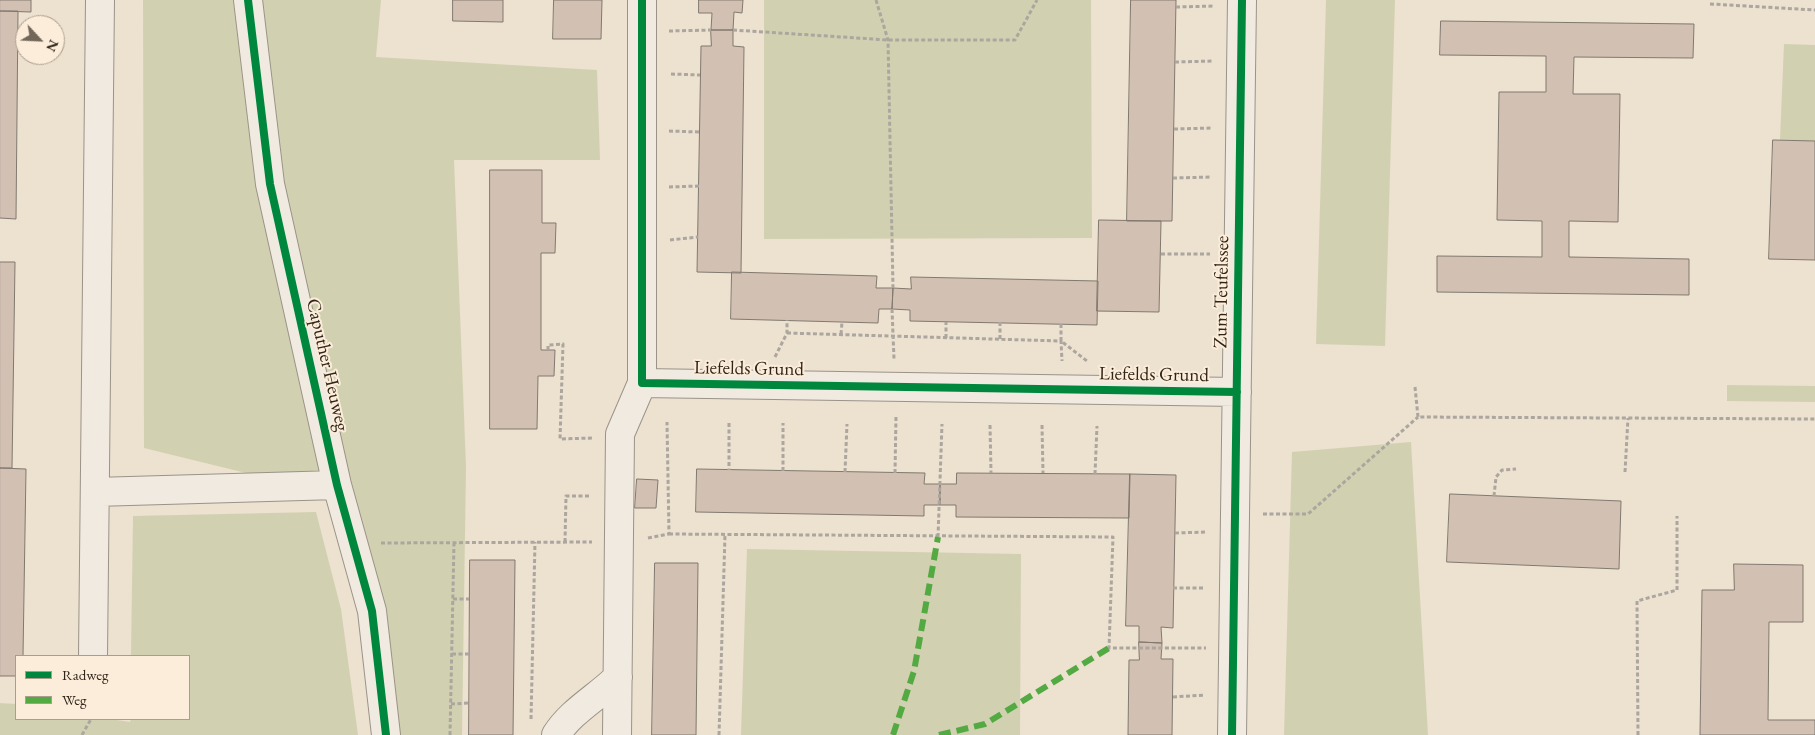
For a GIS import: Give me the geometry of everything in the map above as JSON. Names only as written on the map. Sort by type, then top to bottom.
[{"type":"street","points":[[93,655],[100,0]]},
{"type":"street","name":"Caputher Heuweg","points":[[248,0],[270,184],[337,484],[372,611],[386,735]]},
{"type":"street","points":[[617,735],[618,677],[631,540],[620,434],[642,383],[642,0]]},
{"type":"street","name":"Zum Teufelssee","points":[[1232,735],[1237,392],[1233,3]]},
{"type":"street","name":"Liefelds Grund","points":[[642,383],[1237,392]]},
{"type":"street","points":[[95,492],[337,484]]},
{"type":"street","points":[[543,730],[565,721],[601,694],[618,677]]},
{"type":"path","points":[[876,0],[888,40],[892,288]]},
{"type":"path","points":[[733,30],[888,40],[1015,40],[1037,0]]},
{"type":"path","points":[[1176,7],[1233,3]]},
{"type":"path","points":[[1710,4],[1815,10]]},
{"type":"path","points":[[1175,62],[1223,60]]},
{"type":"path","points":[[663,73],[700,75]]},
{"type":"path","points":[[1174,129],[1222,128]]},
{"type":"path","points":[[681,132],[699,132]]},
{"type":"path","points":[[1173,178],[1222,177]]},
{"type":"path","points":[[680,187],[699,186]]},
{"type":"path","points":[[680,239],[698,237]]},
{"type":"path","points":[[1161,254],[1212,254]]},
{"type":"path","points":[[775,358],[787,333],[788,320]]},
{"type":"path","points":[[841,334],[842,322]]},
{"type":"path","points":[[946,322],[946,338]]},
{"type":"path","points":[[1000,322],[1000,339]]},
{"type":"path","points":[[1061,324],[1062,364]]},
{"type":"path","points":[[787,333],[1061,341],[1088,362]]},
{"type":"path","points":[[548,350],[548,345],[563,344],[560,439],[593,438]]},
{"type":"path","points":[[1415,388],[1418,417]]},
{"type":"path","points":[[1236,513],[1308,514],[1418,417],[1815,419]]},
{"type":"path","points":[[1625,472],[1628,418]]},
{"type":"path","points":[[667,422],[669,534]]},
{"type":"path","points":[[729,423],[729,470]]},
{"type":"path","points":[[783,423],[783,470]]},
{"type":"path","points":[[845,472],[847,424]]},
{"type":"path","points":[[895,473],[896,424]]},
{"type":"path","points":[[938,537],[942,424]]},
{"type":"path","points":[[990,425],[991,473]]},
{"type":"path","points":[[1042,425],[1043,473]]},
{"type":"path","points":[[1095,474],[1097,426]]},
{"type":"path","points":[[1494,496],[1496,477],[1502,470],[1516,469]]},
{"type":"path","points":[[565,542],[566,496],[591,496]]},
{"type":"path","points":[[1638,735],[1636,600],[1677,590],[1677,516]]},
{"type":"path","points":[[1175,533],[1210,532]]},
{"type":"path","points":[[353,543],[565,542],[631,540],[669,534],[1113,537],[1110,648],[1207,648]]},
{"type":"path","points":[[719,735],[725,535]]},
{"type":"path","points":[[450,735],[454,542]]},
{"type":"path","points":[[535,542],[543,730]]},
{"type":"path","points":[[1174,588],[1209,588]]},
{"type":"path","points":[[453,600],[469,599]]},
{"type":"path","points":[[452,654],[469,654]]},
{"type":"path","points":[[1173,696],[1207,695]]},
{"type":"path","points":[[451,704],[469,703]]},
{"type":"path","points":[[82,735],[90,720]]},
{"type":"green space","points":[[143,0],[381,0],[376,57],[597,70],[600,160],[454,160],[466,467],[462,735],[398,735],[352,499],[144,448]]},
{"type":"green space","points":[[764,0],[1091,0],[1092,238],[764,239]]},
{"type":"green space","points":[[1326,0],[1395,0],[1385,346],[1316,344]]},
{"type":"green space","points":[[1784,44],[1815,45],[1815,141],[1780,140]]},
{"type":"green space","points":[[1727,385],[1815,386],[1815,402],[1727,401]]},
{"type":"green space","points":[[1411,442],[1428,735],[1284,735],[1292,452]]},
{"type":"green space","points":[[316,512],[341,609],[358,735],[0,735],[0,703],[15,704],[15,720],[117,720],[130,722],[131,720],[190,720],[190,655],[131,655],[133,516]]},
{"type":"green space","points":[[747,549],[1021,554],[1020,735],[741,735]]},
{"type":"building","points":[[0,0],[31,0],[31,12],[0,11]]},
{"type":"building","points":[[453,0],[503,0],[503,22],[453,21]]},
{"type":"building","points":[[554,0],[602,0],[601,39],[553,39]]},
{"type":"building","points":[[699,0],[743,0],[742,13],[734,12],[733,30],[711,30],[712,13],[699,13]]},
{"type":"building","points":[[1131,0],[1176,0],[1172,221],[1127,221]]},
{"type":"building","points":[[0,11],[18,11],[18,15],[15,15],[15,65],[17,65],[16,219],[0,218]]},
{"type":"building","points":[[1441,21],[1694,24],[1693,58],[1574,57],[1573,94],[1620,94],[1618,222],[1569,221],[1569,257],[1689,259],[1689,295],[1437,292],[1437,256],[1542,257],[1542,221],[1497,220],[1499,92],[1546,92],[1546,56],[1440,55]]},
{"type":"building","points":[[711,30],[733,30],[733,46],[744,47],[741,273],[697,272],[701,46],[711,46]]},
{"type":"building","points":[[1773,140],[1815,141],[1815,260],[1769,259]]},
{"type":"building","points":[[490,170],[542,170],[542,223],[556,223],[555,253],[541,253],[541,350],[555,350],[554,376],[538,376],[537,429],[490,429]]},
{"type":"building","points":[[1099,220],[1161,221],[1159,312],[1097,311]]},
{"type":"building","points":[[0,262],[15,262],[12,468],[0,468]]},
{"type":"building","points":[[732,272],[877,276],[876,288],[893,288],[892,309],[879,309],[878,323],[731,319]]},
{"type":"building","points":[[911,277],[1098,281],[1097,325],[910,321],[910,310],[892,309],[893,288],[911,289]]},
{"type":"building","points":[[0,468],[26,469],[23,655],[15,655],[15,676],[0,676]]},
{"type":"building","points":[[697,469],[925,473],[924,484],[940,484],[940,505],[924,505],[924,516],[696,512]]},
{"type":"building","points":[[957,473],[1130,474],[1129,518],[956,517],[956,505],[940,505],[940,484],[956,484]]},
{"type":"building","points":[[1130,474],[1176,475],[1173,628],[1161,627],[1162,643],[1139,642],[1139,626],[1126,626]]},
{"type":"building","points":[[637,479],[658,480],[656,508],[635,508]]},
{"type":"building","points":[[1450,494],[1621,501],[1619,569],[1447,562]]},
{"type":"building","points":[[470,560],[515,560],[513,735],[469,735]]},
{"type":"building","points":[[655,563],[698,563],[696,735],[652,735]]},
{"type":"building","points":[[1734,564],[1803,565],[1803,622],[1769,622],[1768,720],[1815,720],[1815,735],[1700,735],[1702,590],[1734,590]]},
{"type":"building","points":[[1139,642],[1162,643],[1161,659],[1173,659],[1172,735],[1128,735],[1129,660],[1139,660]]},
{"type":"marked path","points":[[893,735],[914,671],[938,537]]},
{"type":"marked path","points":[[939,735],[985,724],[1109,648]]},
{"type":"cycle path","points":[[248,0],[270,184],[337,485],[372,611],[386,735]]},
{"type":"cycle path","points":[[642,0],[642,383],[1237,392]]},
{"type":"cycle path","points":[[1232,735],[1242,0]]}]
